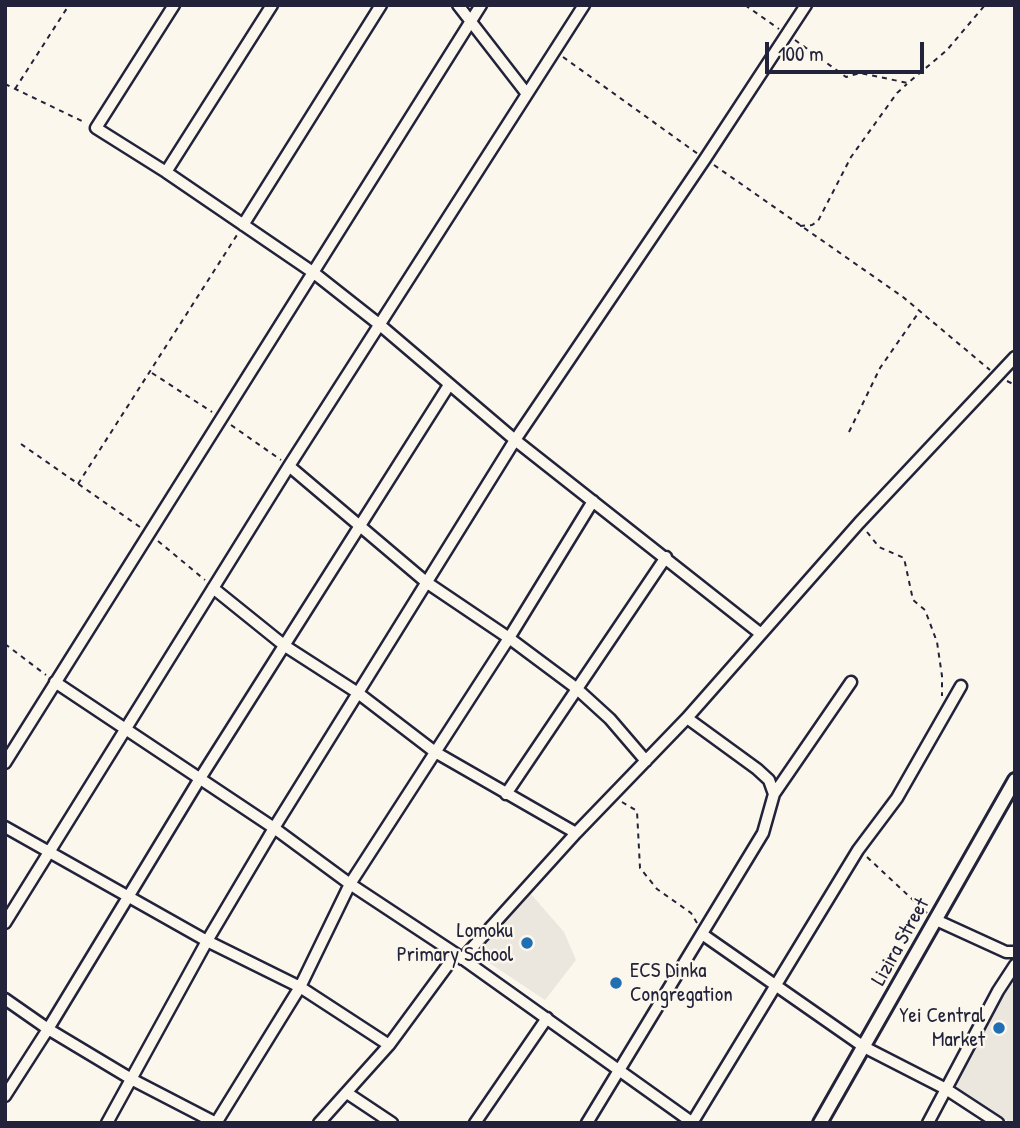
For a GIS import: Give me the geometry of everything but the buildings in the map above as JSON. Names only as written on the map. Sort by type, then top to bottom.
[{"type":"street","points":[[174,5],[96,128],[166,172],[314,273],[380,325],[515,440],[761,634]]},
{"type":"street","points":[[166,172],[272,5]]},
{"type":"street","points":[[243,225],[381,5]]},
{"type":"street","points":[[458,5],[527,94]]},
{"type":"street","points":[[5,763],[481,5]]},
{"type":"street","points":[[5,923],[289,466],[584,5]]},
{"type":"street","points":[[107,1123],[207,941],[426,582],[515,440],[806,5]]},
{"type":"street","points":[[319,1123],[389,1045],[459,956],[687,718],[859,523],[1015,356]]},
{"type":"street","points":[[5,1096],[199,780],[449,385]]},
{"type":"street","points":[[289,466],[426,582],[509,638],[576,688],[610,719],[646,761]]},
{"type":"street","points":[[5,999],[48,1029],[133,1080],[216,1123],[300,987],[349,884],[509,638],[593,501]]},
{"type":"street","points":[[506,794],[666,557]]},
{"type":"street","points":[[213,588],[285,646],[358,693],[435,752],[576,833]]},
{"type":"street","points":[[55,681],[274,828],[349,884],[459,956],[693,1123],[858,850],[897,798],[961,686]]},
{"type":"street","points":[[587,1123],[763,833],[775,794],[851,682]]},
{"type":"street","points":[[687,718],[757,769],[769,780],[775,794]]},
{"type":"street","name":"Lizira Street","points":[[820,1123],[1015,780]]},
{"type":"street","points":[[5,827],[207,941],[300,987],[389,1045]]},
{"type":"street","points":[[936,920],[1006,952],[1015,952]]},
{"type":"street","points":[[702,934],[864,1047],[946,1088],[998,1123]]},
{"type":"street","points":[[928,1123],[998,991],[1015,965]]},
{"type":"street","points":[[475,1123],[547,1018]]},
{"type":"street","points":[[346,1093],[392,1123]]},
{"type":"path","points":[[15,89],[69,5]]},
{"type":"path","points":[[799,226],[812,225],[818,221],[851,157],[897,93],[947,50],[985,5]]},
{"type":"path","points":[[554,51],[919,311],[997,375]]},
{"type":"path","points":[[846,77],[860,73],[908,83]]},
{"type":"path","points":[[5,84],[96,128]]},
{"type":"path","points":[[78,484],[243,225]]},
{"type":"path","points":[[849,432],[880,368],[919,311]]},
{"type":"path","points":[[20,444],[150,534],[213,588]]},
{"type":"path","points":[[859,523],[879,547],[904,558],[914,600],[925,610],[937,642],[942,699]]},
{"type":"path","points":[[5,644],[55,681]]},
{"type":"path","points":[[613,795],[637,811],[640,868],[657,889],[691,913],[702,934]]},
{"type":"path","points":[[858,850],[916,905],[936,920]]},
{"type":"shaded area","name":"Lomoku Primary School","points":[[530,893],[564,932],[576,960],[545,1000],[476,954]]},
{"type":"shaded area","name":"Yei Central Market","points":[[1015,971],[1015,1123],[1011,1123],[953,1085]]},
{"type":"place","name":"Lomoku Primary School","points":[[527,943]]},
{"type":"place","name":"ECS Dinka Congregation","points":[[616,983]]},
{"type":"place","name":"Yei Central Market","points":[[999,1028]]}]
